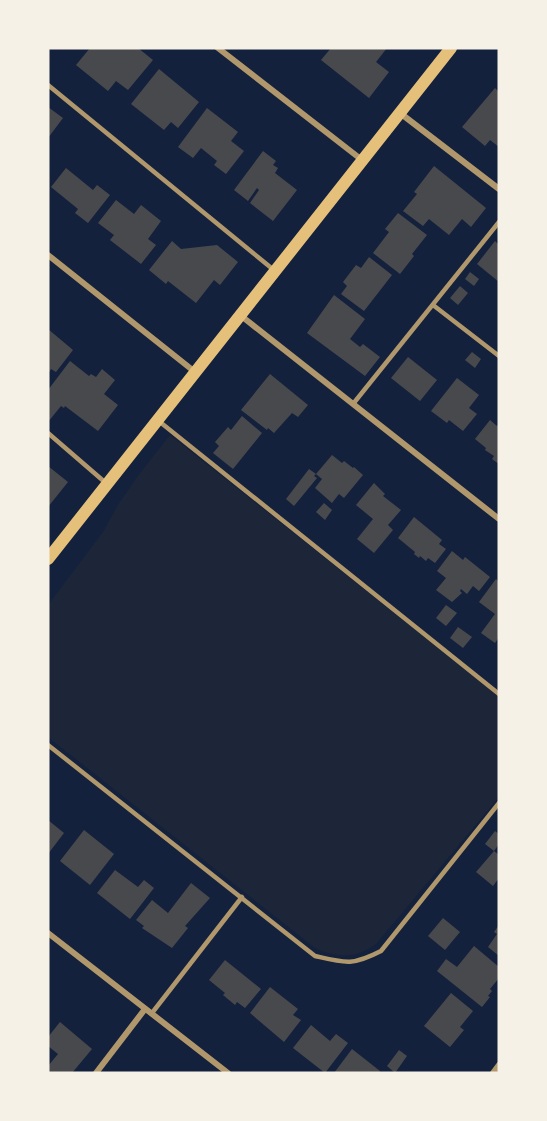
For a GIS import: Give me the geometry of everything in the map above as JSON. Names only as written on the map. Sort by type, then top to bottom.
[{"type":"main road","points":[[48,559],[447,49]]},
{"type":"street","points":[[218,48],[362,160]]},
{"type":"street","points":[[399,113],[499,189]]},
{"type":"street","points":[[48,255],[195,372]]},
{"type":"street","points":[[240,315],[499,519]]},
{"type":"street","points":[[48,933],[228,1073]]},
{"type":"street","points":[[96,1073],[146,1009]]},
{"type":"street","points":[[493,1073],[499,1065]]},
{"type":"lane","points":[[48,86],[275,270]]},
{"type":"lane","points":[[353,404],[499,222]]},
{"type":"lane","points":[[433,305],[499,356]]},
{"type":"lane","points":[[157,420],[499,694]]},
{"type":"lane","points":[[48,433],[107,484]]},
{"type":"lane","points":[[48,745],[315,956],[344,963],[362,961],[381,951],[499,803]]},
{"type":"lane","points":[[152,1013],[242,897]]},
{"type":"shaded area","points":[[170,435],[499,696],[499,797],[376,944],[361,952],[339,955],[315,948],[48,737],[48,605],[103,532],[137,477]]},
{"type":"building","points":[[90,48],[138,48],[153,60],[128,90],[116,81],[108,91],[76,65]]},
{"type":"building","points":[[331,48],[387,48],[376,62],[389,72],[369,98],[321,60]]},
{"type":"building","points":[[159,69],[199,102],[178,128],[171,122],[164,130],[131,104]]},
{"type":"building","points":[[495,88],[499,92],[499,147],[490,140],[485,146],[462,127]]},
{"type":"building","points":[[48,107],[63,118],[48,138]]},
{"type":"building","points":[[207,108],[238,132],[231,141],[244,151],[226,174],[214,165],[217,161],[201,148],[193,158],[178,147]]},
{"type":"building","points":[[263,151],[276,161],[273,165],[278,168],[275,173],[297,190],[273,221],[250,203],[259,190],[257,188],[248,201],[234,190]]},
{"type":"building","points":[[434,166],[486,208],[471,227],[462,219],[449,235],[429,219],[423,226],[403,211],[417,194],[414,192]]},
{"type":"building","points":[[66,168],[93,190],[97,185],[110,195],[88,223],[75,213],[78,209],[51,187]]},
{"type":"building","points":[[116,200],[134,214],[141,205],[161,221],[148,239],[156,245],[141,264],[110,240],[114,235],[98,223]]},
{"type":"building","points":[[398,213],[427,235],[400,274],[373,253],[389,232],[385,229]]},
{"type":"building","points":[[172,241],[181,249],[217,245],[238,262],[220,285],[214,280],[196,303],[168,281],[166,284],[149,270]]},
{"type":"building","points":[[495,241],[499,245],[499,282],[477,264]]},
{"type":"building","points":[[369,257],[392,275],[364,311],[341,294],[347,286],[343,282],[356,265],[361,268]]},
{"type":"building","points":[[470,272],[479,279],[474,286],[465,279]]},
{"type":"building","points":[[460,286],[468,293],[458,305],[450,298]]},
{"type":"building","points":[[334,295],[365,319],[350,339],[360,347],[363,344],[380,357],[365,376],[307,333]]},
{"type":"building","points":[[48,329],[73,350],[56,372],[51,369],[48,374]]},
{"type":"building","points":[[472,352],[481,359],[475,368],[465,360]]},
{"type":"building","points":[[408,357],[437,380],[420,401],[391,378]]},
{"type":"building","points":[[70,361],[89,376],[91,374],[96,377],[102,369],[115,380],[104,394],[118,405],[98,431],[65,406],[64,408],[61,406],[48,422],[48,390]]},
{"type":"building","points":[[270,374],[308,405],[298,417],[292,413],[274,433],[241,410]]},
{"type":"building","points":[[457,378],[479,395],[469,408],[477,414],[463,431],[449,420],[447,423],[431,411]]},
{"type":"building","points":[[242,416],[262,433],[233,469],[213,453],[219,446],[215,442],[228,427],[231,430]]},
{"type":"building","points":[[490,420],[497,426],[499,424],[499,464],[492,459],[494,456],[475,439]]},
{"type":"building","points":[[332,455],[342,463],[344,461],[354,467],[363,475],[344,498],[339,494],[332,503],[315,488],[322,479],[316,474]]},
{"type":"building","points":[[48,466],[68,482],[48,507]]},
{"type":"building","points":[[309,469],[316,474],[314,476],[317,478],[294,506],[286,499]]},
{"type":"building","points":[[374,483],[385,494],[383,496],[401,510],[388,525],[393,530],[374,553],[357,539],[373,519],[356,505]]},
{"type":"building","points":[[324,503],[332,510],[325,520],[316,512]]},
{"type":"building","points":[[414,517],[442,540],[439,544],[446,549],[435,563],[428,558],[426,561],[420,556],[419,558],[398,538]]},
{"type":"building","points":[[452,551],[463,560],[465,557],[490,577],[479,591],[473,586],[467,594],[461,589],[462,593],[452,602],[436,590],[446,578],[437,571]]},
{"type":"building","points":[[496,579],[499,582],[499,637],[495,643],[481,633],[495,614],[479,602]]},
{"type":"building","points":[[446,605],[457,613],[446,626],[436,618]]},
{"type":"building","points":[[458,627],[472,637],[463,648],[450,638]]},
{"type":"building","points":[[48,820],[64,833],[48,854]]},
{"type":"building","points":[[84,830],[114,854],[90,885],[60,861]]},
{"type":"building","points":[[495,831],[499,834],[499,844],[494,851],[485,844]]},
{"type":"building","points":[[494,851],[499,855],[499,878],[493,886],[476,872]]},
{"type":"building","points":[[115,870],[138,887],[144,880],[154,888],[130,919],[97,893]]},
{"type":"building","points":[[191,883],[210,898],[185,926],[188,928],[172,948],[142,928],[144,926],[136,920],[152,900],[168,913]]},
{"type":"building","points":[[443,918],[460,932],[445,950],[428,936]]},
{"type":"building","points":[[499,925],[499,956],[488,947],[497,934],[494,932]]},
{"type":"building","points":[[474,946],[499,967],[499,978],[490,989],[492,991],[488,996],[490,997],[482,1007],[437,971],[446,959],[457,967]]},
{"type":"building","points":[[225,960],[261,989],[245,1008],[237,1002],[235,1005],[209,980]]},
{"type":"building","points":[[270,987],[298,1009],[293,1015],[301,1020],[284,1042],[250,1013]]},
{"type":"building","points":[[451,993],[473,1011],[460,1027],[464,1030],[450,1047],[424,1026]]},
{"type":"building","points":[[60,1022],[92,1049],[72,1073],[50,1073],[48,1071],[48,1066],[58,1054],[48,1046],[48,1037]]},
{"type":"building","points":[[311,1025],[330,1041],[336,1034],[348,1043],[325,1073],[293,1048]]},
{"type":"building","points":[[352,1049],[380,1071],[379,1073],[334,1073]]},
{"type":"building","points":[[399,1050],[407,1056],[395,1073],[387,1066]]}]
